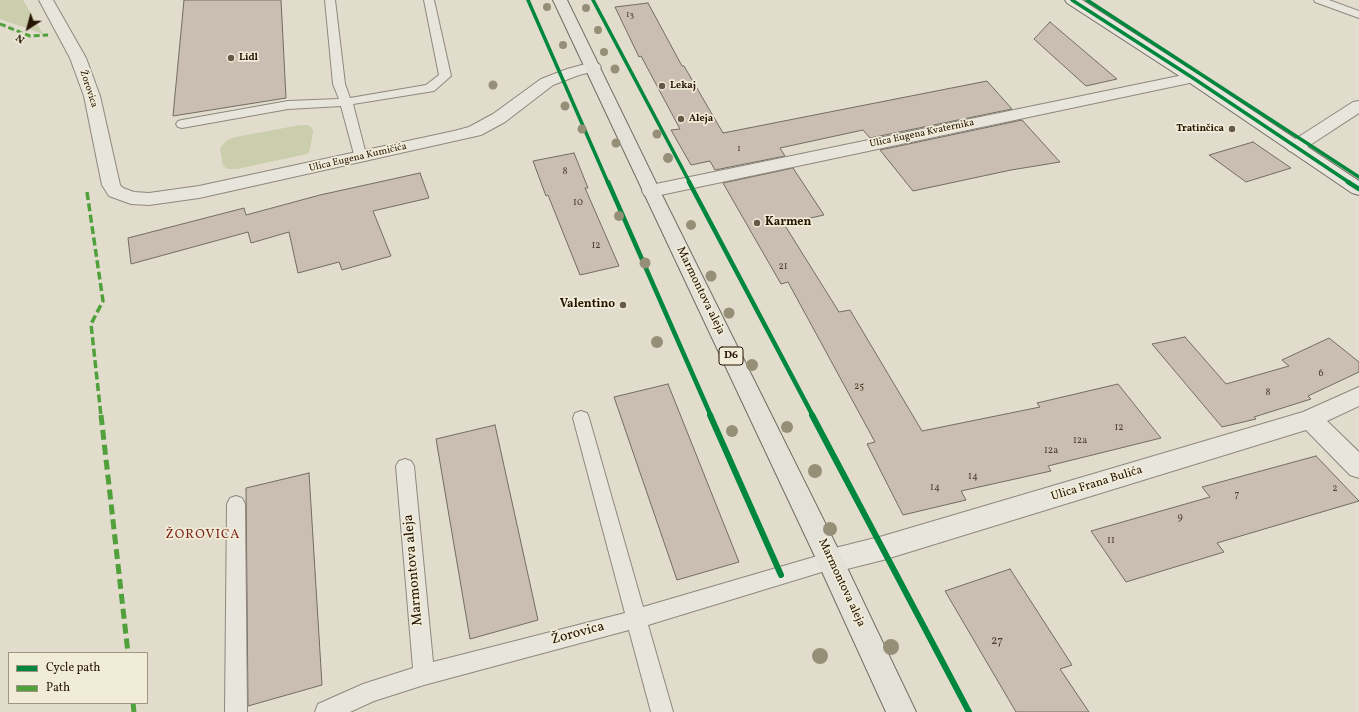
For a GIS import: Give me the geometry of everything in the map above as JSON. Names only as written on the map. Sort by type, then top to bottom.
[{"type":"main road","name":"Marmontova aleja","points":[[560,0],[831,561],[901,712]]},
{"type":"street","name":"Žorovica","points":[[46,0],[78,58],[92,96],[111,185]]},
{"type":"street","points":[[1072,0],[1193,78],[1359,189]]},
{"type":"street","name":"Ulica Eugena Kumičića","points":[[111,185],[116,192],[131,198],[149,199],[200,192],[457,136],[475,130],[499,118],[547,82],[573,72],[592,67]]},
{"type":"street","name":"Ulica Eugena Kvaternika","points":[[651,191],[1193,78]]},
{"type":"street","points":[[1295,147],[1359,106]]},
{"type":"street","name":"Ulica Frana Bulića","points":[[831,561],[883,548],[1310,419],[1359,396]]},
{"type":"street","points":[[1310,419],[1359,468]]},
{"type":"lane","points":[[330,0],[339,84],[346,102],[361,158]]},
{"type":"lane","points":[[182,124],[288,105],[346,102],[430,88],[445,76],[429,0]]},
{"type":"lane","points":[[1319,0],[1359,15]]},
{"type":"lane","points":[[581,418],[662,712]]},
{"type":"lane","name":"Marmontova aleja","points":[[405,466],[424,675]]},
{"type":"lane","points":[[236,504],[236,712]]},
{"type":"lane","name":"Žorovica","points":[[326,712],[371,691],[424,675],[636,619],[831,561]]},
{"type":"green space","points":[[0,0],[23,0],[43,34],[0,19]]},
{"type":"green space","points":[[300,125],[307,125],[311,127],[313,131],[310,150],[307,154],[237,169],[228,169],[223,166],[220,148],[227,140]]},
{"type":"building","name":"Lidl","points":[[184,0],[281,0],[286,98],[173,116]]},
{"type":"building","points":[[648,3],[682,66],[684,66],[723,133],[987,81],[1012,109],[870,138],[863,130],[780,148],[785,156],[715,170],[710,161],[691,165],[671,130],[680,129],[641,56],[639,57],[615,7]]},
{"type":"building","points":[[1050,22],[1117,79],[1086,86],[1034,39]]},
{"type":"building","points":[[1022,120],[1060,162],[1011,170],[913,191],[880,150]]},
{"type":"building","points":[[1253,142],[1291,168],[1246,182],[1209,155]]},
{"type":"building","points":[[574,153],[588,188],[585,188],[619,266],[580,275],[548,195],[546,196],[533,161]]},
{"type":"building","points":[[793,168],[824,215],[784,224],[839,312],[850,310],[922,431],[1040,407],[1037,403],[1118,384],[1161,438],[1048,466],[1051,471],[961,491],[966,500],[903,515],[867,444],[875,442],[788,282],[781,284],[723,183]]},
{"type":"building","points":[[420,173],[429,198],[373,211],[391,256],[342,270],[339,262],[298,273],[289,232],[251,243],[248,232],[131,264],[128,238],[244,208],[246,215],[320,195]]},
{"type":"building","points":[[1185,337],[1226,384],[1289,366],[1282,360],[1329,338],[1359,362],[1359,372],[1308,396],[1311,399],[1254,417],[1256,419],[1222,427],[1152,344]]},
{"type":"building","points":[[668,384],[739,562],[677,580],[614,397]]},
{"type":"building","points":[[495,425],[538,620],[470,639],[436,439]]},
{"type":"building","points":[[1316,456],[1359,501],[1217,543],[1224,552],[1126,582],[1091,531],[1210,497],[1202,487]]},
{"type":"building","points":[[309,473],[322,685],[248,706],[246,488]]},
{"type":"building","points":[[1010,569],[1072,665],[1060,669],[1089,712],[1016,712],[945,591]]},
{"type":"marked path","points":[[0,24],[30,36],[48,35]]},
{"type":"marked path","points":[[87,192],[103,301],[91,324],[128,652]]},
{"type":"marked path","points":[[133,704],[134,712]]},
{"type":"cycle path","points":[[528,0],[781,575]]},
{"type":"cycle path","points":[[593,0],[969,712]]},
{"type":"cycle path","points":[[1072,0],[1193,78],[1359,189]]},
{"type":"cycle path","points":[[1087,0],[1359,177]]},
{"type":"place","name":"Lidl","points":[[231,58]]},
{"type":"place","name":"Lekaj","points":[[662,86]]},
{"type":"place","name":"Aleja","points":[[681,119]]},
{"type":"place","name":"Tratinčica","points":[[1232,129]]},
{"type":"place","name":"Karmen","points":[[757,223]]},
{"type":"place","name":"Valentino","points":[[623,305]]},
{"type":"district","name":"ŽOROVICA","points":[[203,536]]}]
